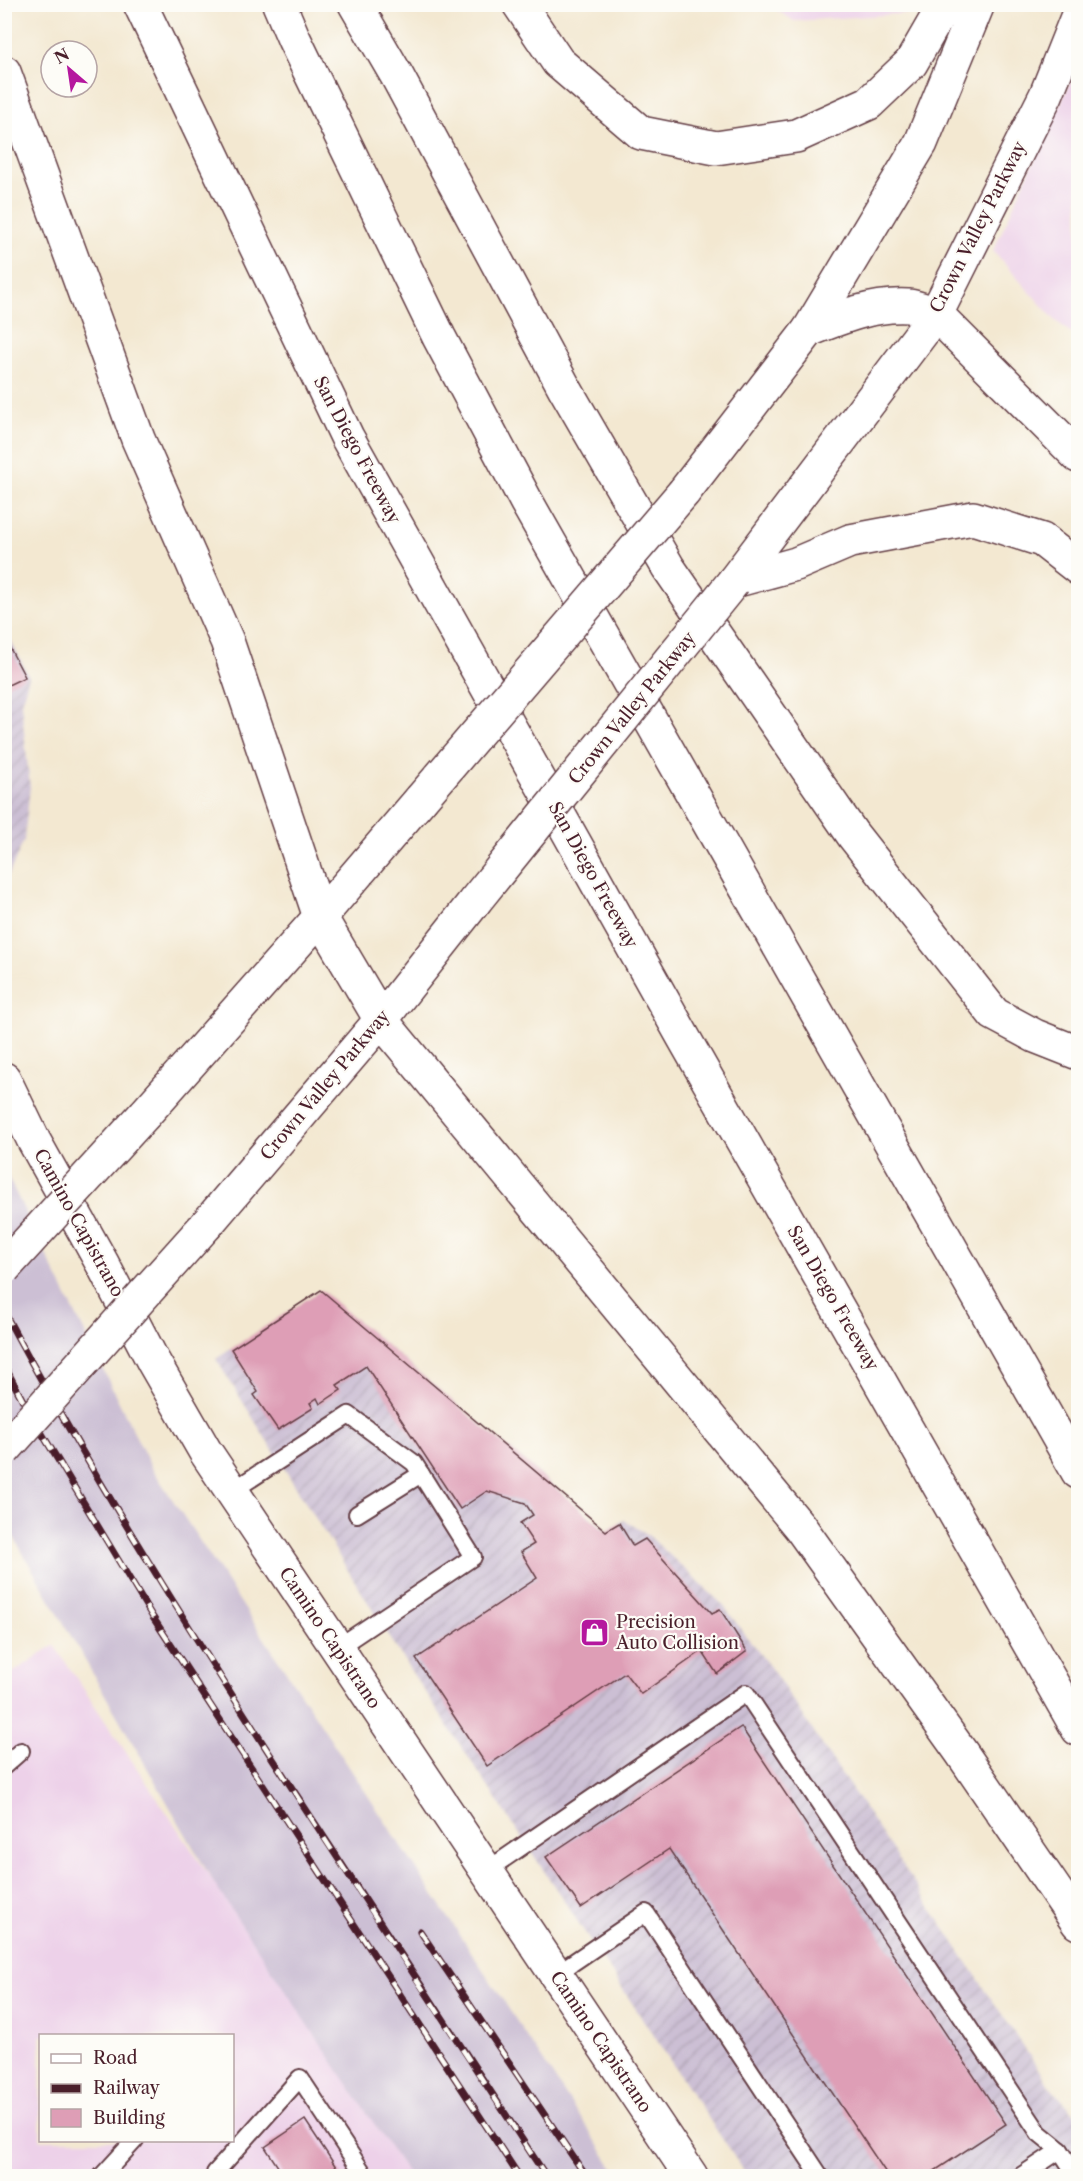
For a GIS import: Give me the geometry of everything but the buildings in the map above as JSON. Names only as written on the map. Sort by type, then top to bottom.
[{"type":"main road","name":"San Diego Freeway","points":[[140,4],[347,437],[691,1050],[1078,1729]]},
{"type":"main road","points":[[279,4],[439,337],[526,501],[1078,1472]]},
{"type":"main road","points":[[355,4],[397,76],[564,387],[668,567],[853,835],[994,1014],[1035,1036],[1078,1053]]},
{"type":"main road","points":[[519,4],[558,62],[641,133],[716,148],[796,136],[869,103],[911,63],[945,4]]},
{"type":"main road","points":[[4,1268],[320,917],[684,492],[809,330],[921,143],[978,4]]},
{"type":"main road","name":"Crown Valley Parkway","points":[[4,1450],[207,1224],[381,1020],[734,581],[936,314],[1046,95],[1078,15]]},
{"type":"main road","points":[[4,72],[138,439],[227,641],[320,917],[381,1020],[800,1527],[961,1752],[1078,1923]]},
{"type":"main road","points":[[809,330],[850,313],[880,307],[910,306],[936,314],[1078,456]]},
{"type":"main road","points":[[734,581],[796,564],[850,541],[973,518],[1042,540],[1078,568]]},
{"type":"main road","name":"Camino Capistrano","points":[[4,1079],[34,1141],[153,1361],[205,1450],[691,2176]]},
{"type":"lane","points":[[232,1491],[349,1415],[414,1463],[473,1557],[337,1648]]},
{"type":"lane","points":[[357,1514],[421,1474]]},
{"type":"lane","points":[[486,1871],[746,1693],[1039,2133],[1060,2150],[1077,2176]]},
{"type":"lane","points":[[4,1766],[21,1751]]},
{"type":"lane","points":[[556,1974],[646,1913],[820,2176]]},
{"type":"lane","points":[[215,2176],[215,2173],[300,2078],[365,2176]]},
{"type":"lane","points":[[102,2176],[133,2142]]},
{"type":"lane","points":[[1021,2176],[1060,2150]]},
{"type":"shaded area","points":[[769,5],[932,5],[929,12],[794,21]]},
{"type":"shaded area","points":[[1078,65],[1078,339],[1055,320],[993,251]]},
{"type":"shaded area","points":[[5,628],[29,677],[21,703],[30,787],[24,840],[5,883]]},
{"type":"shaded area","points":[[4,1169],[151,1467],[619,2176],[409,2176],[215,1885],[5,1522]]},
{"type":"shaded area","points":[[321,1290],[606,1530],[624,1520],[647,1534],[722,1604],[773,1671],[1051,2088],[1078,2117],[1078,2176],[747,2176],[407,1665],[216,1359]]},
{"type":"shaded area","points":[[54,1645],[409,2176],[5,2176],[5,1678]]},
{"type":"railway","points":[[4,1312],[133,1537],[202,1647],[339,1862],[546,2176]]},
{"type":"railway","points":[[4,1365],[29,1412],[152,1616],[519,2176]]},
{"type":"railway","points":[[420,1931],[586,2176]]},
{"type":"place","name":"Precision Auto Collision","points":[[595,1632]]}]
